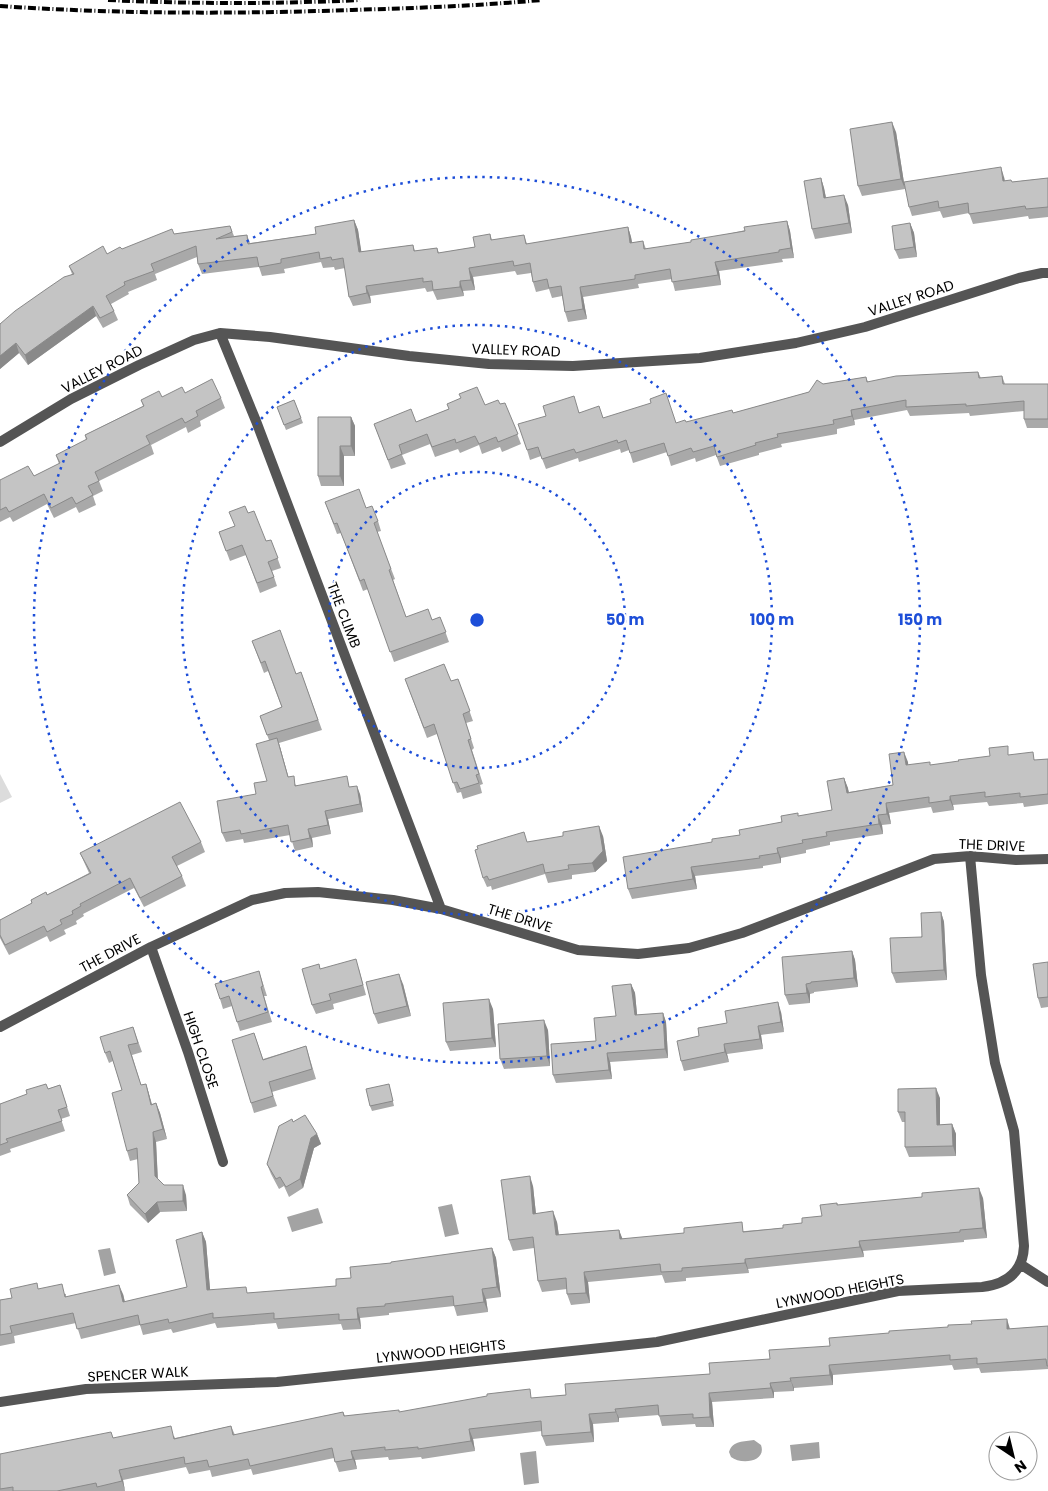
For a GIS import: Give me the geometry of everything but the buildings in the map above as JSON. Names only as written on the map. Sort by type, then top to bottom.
[{"type":"street","name":"VALLEY ROAD","points":[[0,442],[71,399],[139,365],[194,340],[220,333],[270,337],[410,356],[489,364],[573,366],[700,358],[796,343],[865,327],[1019,278],[1042,272],[1048,273]]},
{"type":"street","name":"THE CLIMB","points":[[220,333],[256,421],[441,908]]},
{"type":"street","name":"THE DRIVE","points":[[0,1026],[151,947],[252,900],[285,894],[318,892],[393,900],[441,908],[578,950],[638,954],[689,948],[742,933],[934,859],[970,856],[1016,860],[1048,859]]},
{"type":"street","points":[[970,856],[981,975],[995,1063],[1014,1131],[1024,1246],[1020,1264],[1048,1282]]},
{"type":"street","name":"HIGH CLOSE","points":[[151,947],[188,1052],[223,1162]]},
{"type":"street","name":"LYNWOOD HEIGHTS","points":[[277,1382],[657,1342],[898,1291],[994,1285],[1013,1275],[1020,1264]]},
{"type":"street","name":"SPENCER WALK","points":[[0,1402],[86,1390],[277,1382]]},
{"type":"shaded area","points":[[0,774],[12,797],[0,803]]},
{"type":"shaded area","points":[[452,1204],[459,1234],[445,1237],[438,1207]]},
{"type":"shaded area","points":[[318,1208],[323,1223],[292,1232],[287,1217]]},
{"type":"shaded area","points":[[110,1248],[116,1273],[104,1276],[98,1250]]},
{"type":"shaded area","points":[[754,1440],[761,1445],[762,1451],[757,1458],[741,1461],[731,1457],[729,1452],[733,1445],[739,1442]]},
{"type":"shaded area","points":[[819,1442],[820,1458],[792,1461],[790,1445]]},
{"type":"shaded area","points":[[536,1451],[539,1483],[524,1485],[520,1453]]},
{"type":"railway","points":[[108,0],[234,3],[360,0]]},
{"type":"railway","points":[[0,6],[132,12],[264,12],[494,4],[541,0]]}]
